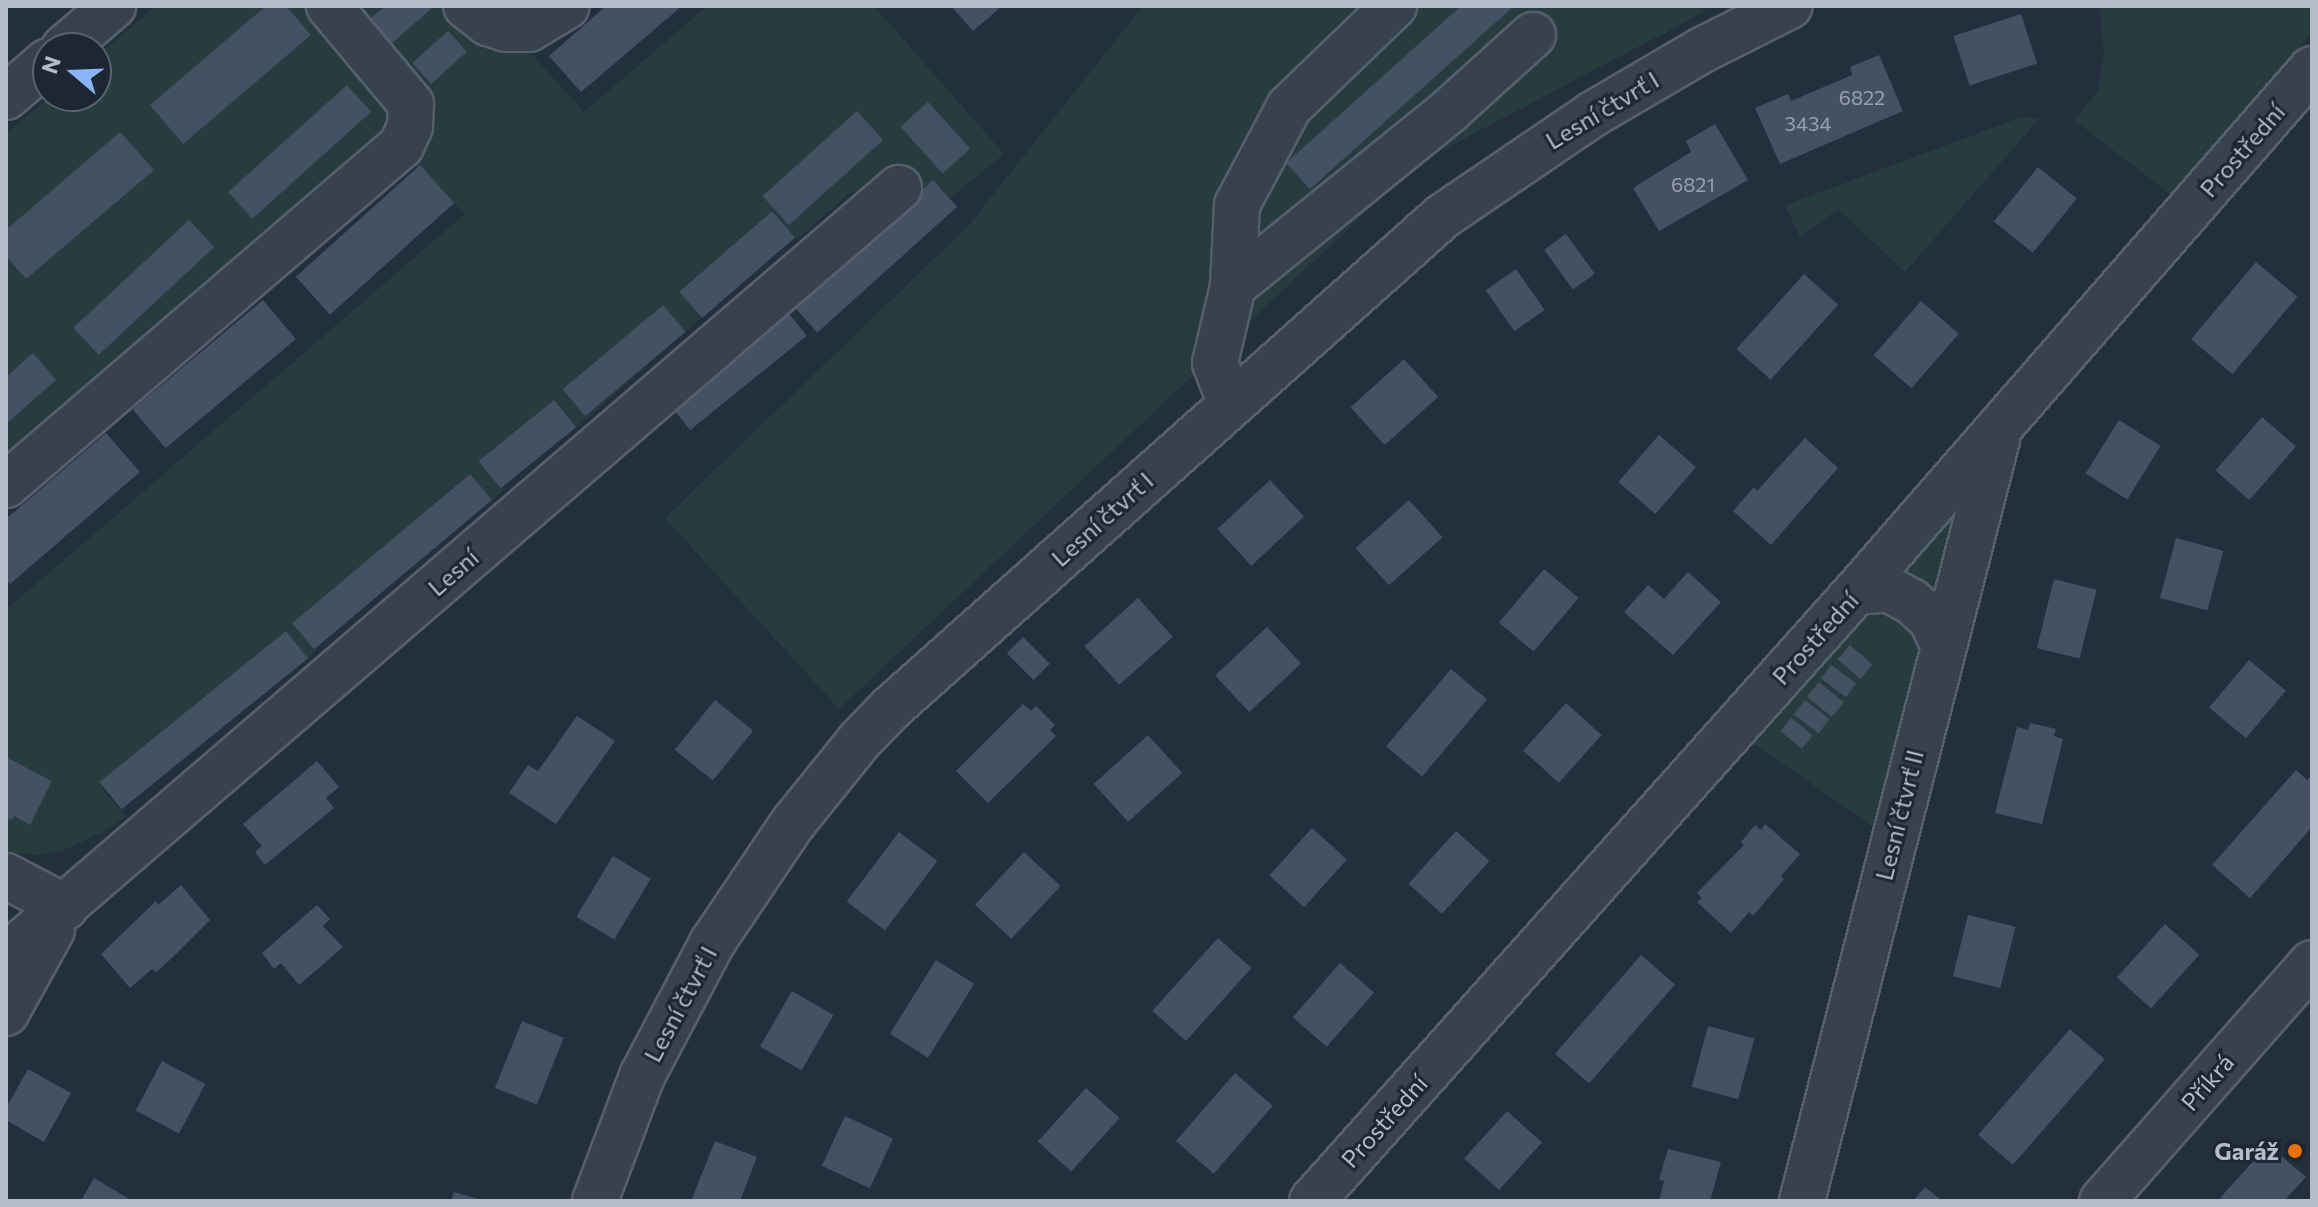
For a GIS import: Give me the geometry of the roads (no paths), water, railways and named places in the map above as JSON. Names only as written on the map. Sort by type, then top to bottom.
[{"type":"street","points":[[83,32],[113,6]]},
{"type":"street","points":[[6,485],[401,146],[410,127],[411,104],[329,6]]},
{"type":"street","points":[[466,6],[488,23],[506,29],[529,29],[567,6]]},
{"type":"street","points":[[1231,404],[1215,363],[1233,286],[1237,205],[1289,107],[1394,6]]},
{"type":"street","name":"Lesní čtvrť I","points":[[595,1201],[642,1076],[686,990],[757,873],[820,788],[891,708],[1443,216],[1512,167],[1646,82],[1790,6]]},
{"type":"street","points":[[1233,286],[1450,110],[1533,35]]},
{"type":"street","name":"Prostřední","points":[[1312,1201],[1856,592],[2312,69]]},
{"type":"street","points":[[6,97],[32,75]]},
{"type":"street","name":"Lesní","points":[[6,956],[899,188]]},
{"type":"street","name":"Lesní čtvrť II","points":[[1802,1201],[1999,429]]},
{"type":"street","points":[[1856,592],[1888,589],[1911,601],[1931,619],[1942,643]]},
{"type":"street","points":[[6,876],[65,907],[6,1013]]},
{"type":"street","name":"Příkrá","points":[[2102,1201],[2312,963]]},
{"type":"place","name":"Garáž","points":[[2295,1151]]}]
